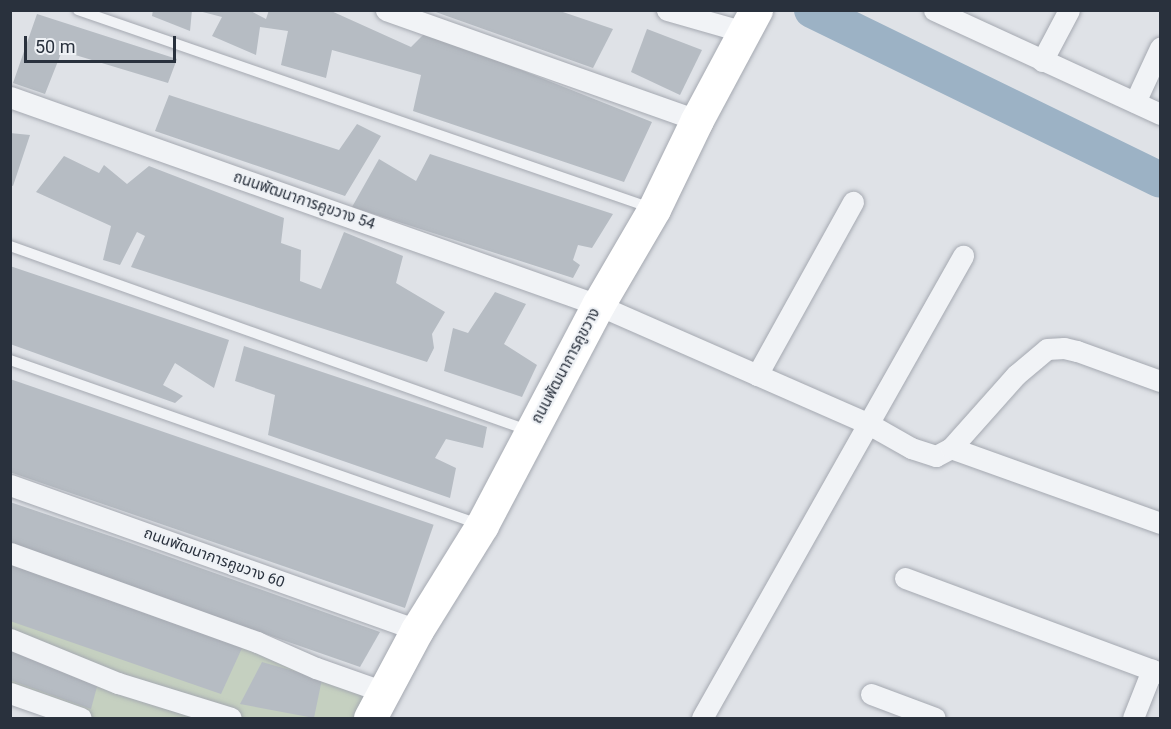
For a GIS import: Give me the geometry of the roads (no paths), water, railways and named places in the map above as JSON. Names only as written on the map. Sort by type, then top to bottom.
[{"type":"main road","name":"ถนนพัฒนาการคูขวาง","points":[[377,706],[417,630],[482,525],[598,305],[654,209],[697,120],[750,21]]},
{"type":"street","points":[[386,10],[697,120]]},
{"type":"street","points":[[667,10],[750,21]]},
{"type":"street","points":[[934,10],[1161,114]]},
{"type":"street","points":[[1042,61],[1069,10]]},
{"type":"street","points":[[1135,102],[1161,48]]},
{"type":"street","name":"ถนนพัฒนาการคูขวาง 54","points":[[10,97],[598,305],[867,423],[911,448],[936,456],[951,448]]},
{"type":"street","points":[[757,375],[853,202]]},
{"type":"street","points":[[702,718],[963,256]]},
{"type":"street","points":[[1161,381],[1077,351],[1064,348],[1047,349],[1016,375],[951,448],[1161,523]]},
{"type":"street","name":"ถนนพัฒนาการคูขวาง 60","points":[[10,486],[417,630]]},
{"type":"street","points":[[10,552],[257,642],[316,668],[377,706]]},
{"type":"street","points":[[905,578],[1156,672],[1133,718]]},
{"type":"street","points":[[10,639],[118,682],[231,718]]},
{"type":"street","points":[[10,693],[81,718]]},
{"type":"street","points":[[871,694],[935,718]]},
{"type":"lane","points":[[78,10],[654,209]]},
{"type":"lane","points":[[10,246],[531,431]]},
{"type":"lane","points":[[10,360],[482,525]]},
{"type":"waterway","points":[[812,10],[1160,180]]}]
